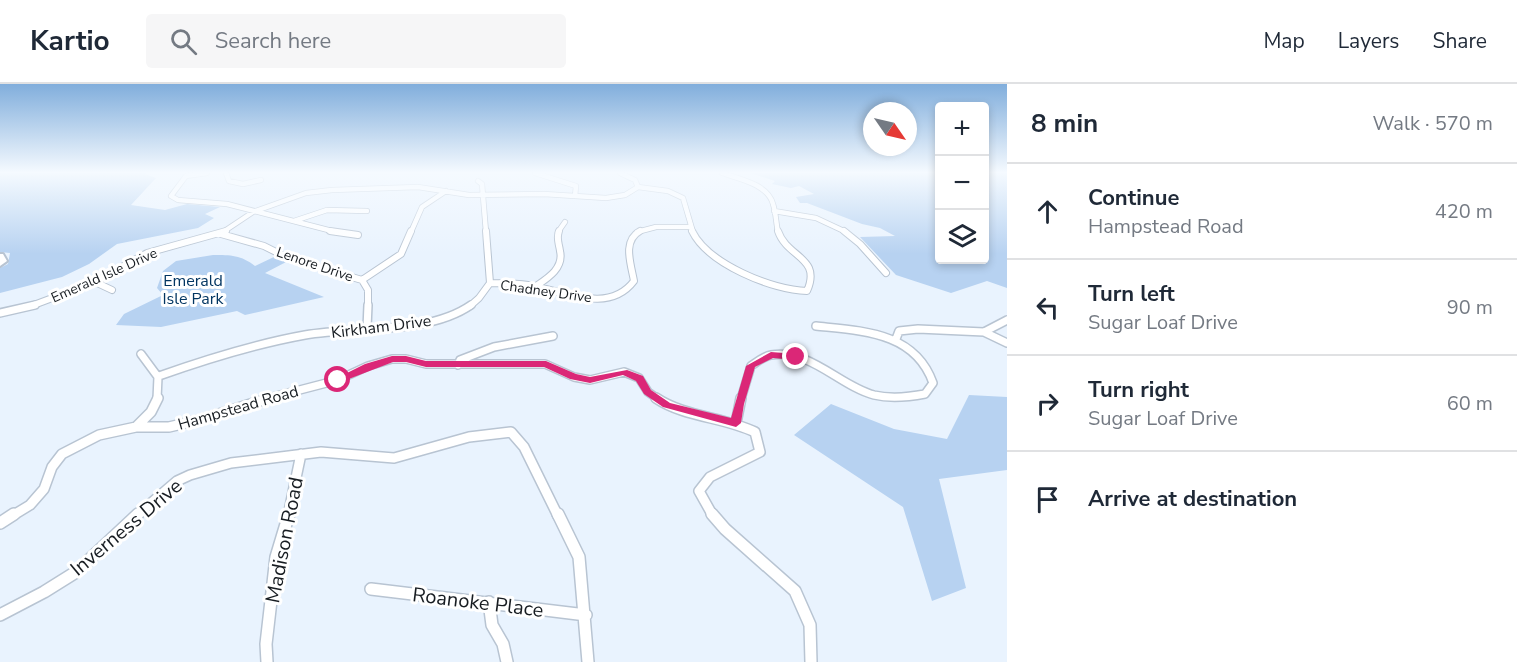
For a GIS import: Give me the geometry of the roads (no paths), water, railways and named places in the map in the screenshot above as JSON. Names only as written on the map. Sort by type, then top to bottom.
[{"type":"main road","points":[[0,256],[3,260],[0,264]]},
{"type":"street","points":[[178,200],[226,204],[346,235],[358,235]]},
{"type":"street","name":"Emerald Isle Drive","points":[[0,313],[24,309],[95,282],[147,253],[221,234],[253,212],[283,200]]},
{"type":"street","points":[[362,280],[401,254],[422,207],[430,200]]},
{"type":"street","points":[[483,200],[490,283]]},
{"type":"street","points":[[684,200],[690,226],[697,239],[747,276],[764,283],[807,291],[811,281],[810,267],[780,238],[772,200]]},
{"type":"street","points":[[294,221],[327,210],[367,211]]},
{"type":"street","points":[[774,211],[821,220],[846,230],[855,237],[886,273]]},
{"type":"street","points":[[536,286],[559,265],[562,256],[556,234],[565,222]]},
{"type":"street","name":"Chadney Drive","points":[[490,283],[536,286],[576,298],[614,296],[626,291],[634,281],[629,242],[633,236],[653,227],[690,226]]},
{"type":"street","name":"Lenore Drive","points":[[221,234],[264,246],[290,259],[362,280],[368,290],[367,328]]},
{"type":"street","points":[[95,282],[112,290]]},
{"type":"street","name":"Kirkham Drive","points":[[159,376],[247,350],[323,333],[429,321],[455,315],[483,296],[490,283]]},
{"type":"street","points":[[984,332],[1007,320]]},
{"type":"street","points":[[736,423],[739,404],[751,366],[771,355],[796,357],[873,395],[898,399],[925,394],[933,383],[931,370],[916,353],[896,339],[816,326]]},
{"type":"street","points":[[896,339],[899,331],[918,329],[984,332],[1007,343]]},
{"type":"street","points":[[458,365],[460,360],[495,347],[553,336]]},
{"type":"street","points":[[136,427],[152,412],[158,396],[159,376],[141,354]]},
{"type":"street","name":"Hampstead Road","points":[[0,523],[30,505],[44,489],[52,467],[62,454],[99,435],[136,427],[169,427],[203,419],[256,401],[338,380],[368,366],[392,359],[406,359],[426,364],[546,364],[574,377],[590,380],[624,372],[639,378],[648,392],[667,405],[736,423],[755,432],[760,452],[710,477],[699,491],[709,511],[725,529],[795,591],[810,625],[811,662]]},
{"type":"street","name":"Inverness Drive","points":[[0,615],[58,584],[84,566],[117,537],[149,502],[178,480],[200,470],[244,461],[335,451],[399,458],[475,434],[511,432],[524,447],[579,556],[586,615],[588,662]]},
{"type":"street","name":"Madison Road","points":[[267,662],[268,624],[276,557],[287,522],[301,454]]},
{"type":"street","name":"Roanoke Place","points":[[371,589],[586,615]]},
{"type":"street","points":[[489,602],[492,626],[503,644],[507,662]]},
{"type":"park label","name":"Emerald Isle Park","points":[[193,289]]}]
